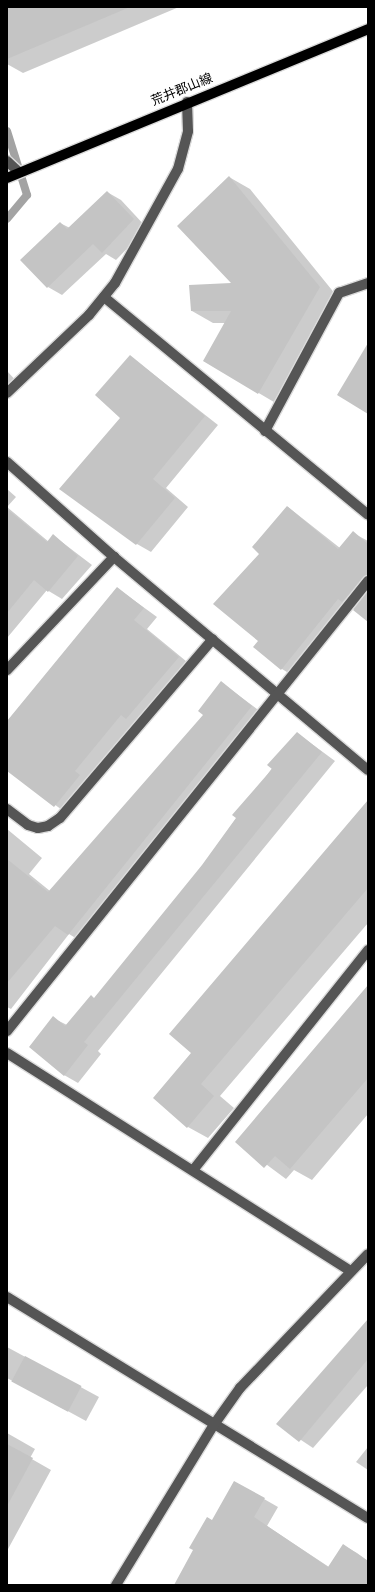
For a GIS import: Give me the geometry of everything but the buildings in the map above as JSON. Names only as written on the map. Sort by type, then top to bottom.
[{"type":"main road","name":"荒井郡山線","points":[[7,178],[187,102],[368,29]]},
{"type":"street","points":[[7,393],[104,297],[178,169],[188,131],[187,102]]},
{"type":"street","points":[[7,161],[19,172]]},
{"type":"street","points":[[265,431],[339,293],[368,283]]},
{"type":"street","points":[[104,297],[368,515]]},
{"type":"street","points":[[7,462],[114,557],[368,770]]},
{"type":"street","points":[[7,670],[114,557]]},
{"type":"street","points":[[7,1031],[368,581]]},
{"type":"street","points":[[7,809],[28,825],[38,828],[48,826],[60,818],[213,639]]},
{"type":"street","points":[[194,1169],[368,950]]},
{"type":"street","points":[[7,1053],[194,1169],[349,1270]]},
{"type":"street","points":[[116,1585],[213,1426],[240,1388],[349,1270],[368,1254]]},
{"type":"street","points":[[7,1297],[213,1426],[368,1518]]},
{"type":"waterway","points":[[7,131],[27,195],[7,219]]}]
